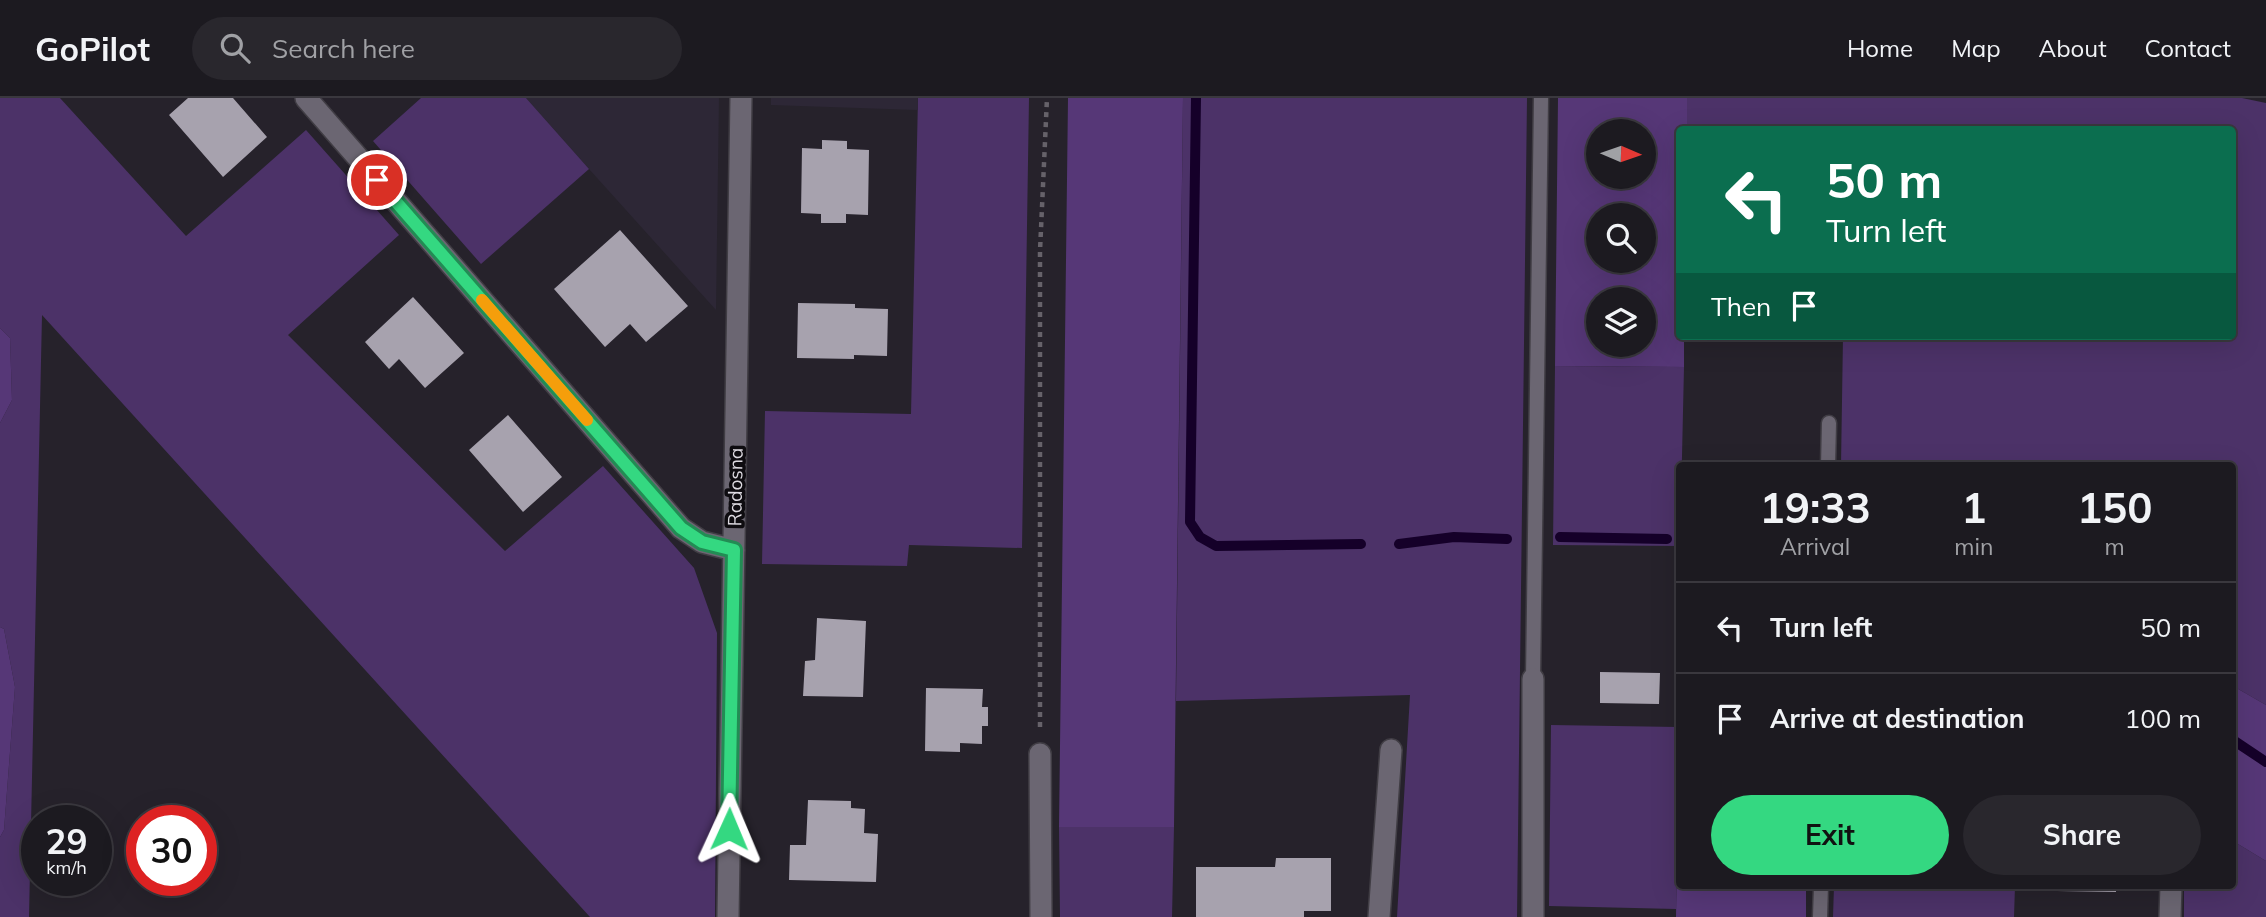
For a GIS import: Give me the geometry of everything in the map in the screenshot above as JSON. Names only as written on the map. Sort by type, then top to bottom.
[{"type":"street","points":[[306,98],[681,528],[702,542],[734,550]]},
{"type":"street","name":"Radosna","points":[[728,917],[741,98]]},
{"type":"street","points":[[1533,679],[1533,917]]},
{"type":"street","points":[[1379,917],[1391,750]]},
{"type":"street","points":[[1040,754],[1041,917]]},
{"type":"street","points":[[2170,917],[2171,889]]},
{"type":"lane","points":[[1533,679],[1541,98]]},
{"type":"lane","points":[[1828,462],[1829,424]]},
{"type":"lane","points":[[1820,917],[1821,889]]},
{"type":"path","points":[[1040,754],[1040,251],[1047,98]]},
{"type":"shaded area","points":[[0,98],[60,98],[186,236],[306,130],[399,235],[288,335],[505,551],[603,466],[694,568],[717,633],[715,917],[590,917],[42,315],[31,805],[21,805],[21,896],[29,896],[29,917],[0,917],[0,837],[4,830],[15,687],[4,629],[0,627],[0,423],[12,400],[10,338],[0,328]]},
{"type":"shaded area","points":[[421,98],[526,98],[589,169],[481,264],[373,141]]},
{"type":"shaded area","points":[[526,98],[719,98],[716,310],[589,169]]},
{"type":"shaded area","points":[[771,98],[918,98],[917,110],[771,105]]},
{"type":"shaded area","points":[[918,98],[1029,98],[1022,548],[909,545],[907,566],[762,564],[765,411],[911,414]]},
{"type":"shaded area","points":[[1068,98],[1183,98],[1174,827],[1059,827]]},
{"type":"shaded area","points":[[1183,98],[1527,98],[1517,917],[1397,917],[1410,695],[1176,701]]},
{"type":"shaded area","points":[[1558,98],[1687,98],[1687,126],[1676,126],[1676,340],[1684,340],[1684,367],[1555,366]]},
{"type":"shaded area","points":[[1687,98],[2242,98],[2266,103],[2266,705],[2236,688],[2236,462],[1841,462],[1843,340],[2236,340],[2236,126],[1687,126]]},
{"type":"shaded area","points":[[0,328],[10,338],[12,400],[0,423]]},
{"type":"shaded area","points":[[1555,366],[1684,367],[1682,462],[1676,462],[1676,546],[1553,545]]},
{"type":"shaded area","points":[[0,627],[4,629],[15,687],[4,830],[0,837]]},
{"type":"shaded area","points":[[2236,688],[2266,705],[2266,861],[2236,843]]},
{"type":"shaded area","points":[[1551,725],[1676,727],[1676,909],[1549,906]]},
{"type":"shaded area","points":[[1059,827],[1174,827],[1172,917],[1060,917]]},
{"type":"shaded area","points":[[2236,843],[2266,861],[2266,917],[2184,917],[2184,889],[2236,889]]},
{"type":"shaded area","points":[[1676,889],[1806,889],[1806,917],[1676,917]]},
{"type":"shaded area","points":[[1834,889],[2015,889],[2014,917],[1833,917]]},
{"type":"building","points":[[188,98],[233,98],[267,137],[223,177],[169,115]]},
{"type":"building","points":[[822,140],[847,141],[847,149],[869,150],[868,215],[846,214],[846,223],[821,223],[821,214],[801,213],[802,148],[822,149]]},
{"type":"building","points":[[620,230],[688,306],[646,342],[630,324],[605,347],[554,289]]},
{"type":"building","points":[[413,297],[464,353],[425,388],[399,359],[389,369],[365,342]]},
{"type":"building","points":[[798,303],[855,304],[855,308],[888,309],[887,356],[854,355],[854,359],[797,358]]},
{"type":"building","points":[[508,415],[562,477],[523,512],[469,450]]},
{"type":"building","points":[[817,618],[866,621],[863,697],[803,696],[805,661],[815,660]]},
{"type":"building","points":[[1600,672],[1660,673],[1659,704],[1600,703]]},
{"type":"building","points":[[926,688],[983,689],[982,707],[988,707],[988,726],[982,726],[982,744],[960,743],[960,752],[925,751]]},
{"type":"building","points":[[808,800],[851,801],[851,808],[865,809],[864,833],[878,834],[876,882],[789,880],[790,845],[806,845]]},
{"type":"building","points":[[1276,858],[1331,858],[1331,911],[1304,911],[1304,917],[1196,917],[1196,867],[1275,867]]},
{"type":"building","points":[[2057,889],[2116,889],[2116,892]]},
{"type":"waterway","points":[[1196,98],[1190,522],[1200,537],[1216,546],[1361,544]]},
{"type":"waterway","points":[[1399,544],[1454,537],[1507,539]]},
{"type":"waterway","points":[[1560,537],[1667,539]]},
{"type":"waterway","points":[[2236,742],[2266,762]]},
{"type":"slow traffic","points":[[482,300],[587,420]]},
{"type":"route","points":[[377,180],[681,528],[702,542],[734,550],[729,829]]}]
